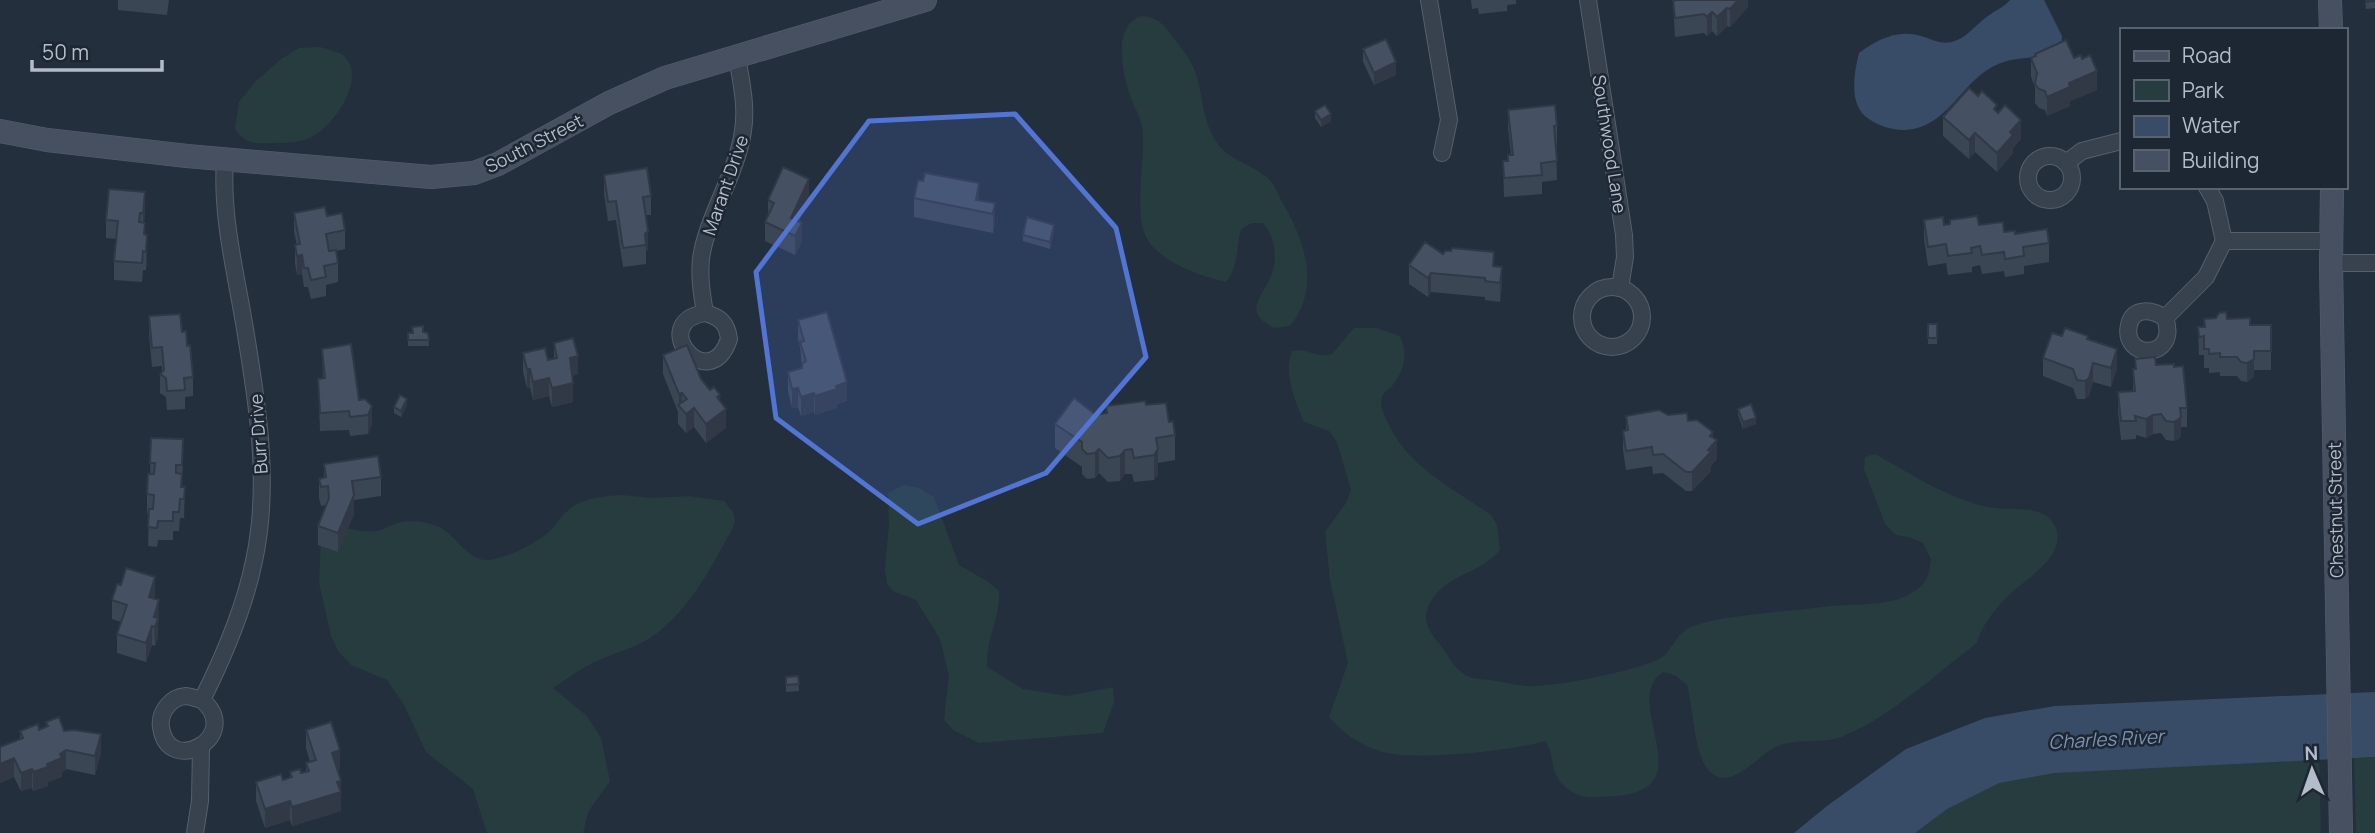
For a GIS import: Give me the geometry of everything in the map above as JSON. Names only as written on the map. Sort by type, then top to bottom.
[{"type":"street","name":"South Street","points":[[0,131],[47,140],[225,160],[431,177],[474,173],[502,162],[631,93],[666,78],[925,0]]},
{"type":"street","points":[[1429,0],[1448,120],[1442,153]]},
{"type":"street","name":"Southwood Lane","points":[[1588,0],[1624,236],[1625,257],[1620,288]]},
{"type":"street","points":[[2330,0],[2331,28]]},
{"type":"street","name":"Marant Drive","points":[[705,313],[701,273],[704,247],[740,149],[744,128],[745,103],[737,56]]},
{"type":"street","points":[[2066,163],[2082,151],[2120,141]]},
{"type":"street","name":"Burr Drive","points":[[202,700],[224,656],[254,561],[261,466],[255,386],[224,205],[225,160]]},
{"type":"street","points":[[2165,318],[2206,277],[2224,241],[2214,201],[2208,189]]},
{"type":"street","name":"Chestnut Street","points":[[2332,189],[2341,833]]},
{"type":"street","points":[[2224,241],[2332,252],[2375,262]]},
{"type":"street","points":[[195,833],[200,801],[201,748],[214,732],[214,717],[202,700],[185,696],[169,704],[160,719],[163,736],[170,746],[185,751],[201,748]]},
{"type":"highlighted area","points":[[1015,114],[1116,228],[1146,357],[1046,473],[918,524],[776,418],[756,272],[869,121]]},
{"type":"green space","points":[[1143,16],[1162,24],[1191,62],[1206,119],[1217,143],[1227,153],[1269,179],[1292,221],[1304,251],[1307,282],[1305,297],[1290,326],[1273,328],[1257,313],[1257,303],[1271,276],[1274,262],[1273,241],[1263,223],[1252,223],[1241,229],[1235,263],[1226,282],[1171,261],[1161,255],[1147,239],[1140,199],[1142,126],[1128,91],[1122,56],[1124,35],[1128,26]]},
{"type":"green space","points":[[320,47],[343,55],[351,66],[350,88],[331,121],[315,135],[300,141],[260,143],[243,138],[235,129],[239,102],[255,82],[281,59],[299,48]]},
{"type":"green space","points":[[1354,328],[1376,328],[1400,336],[1404,361],[1396,380],[1382,396],[1386,419],[1405,450],[1417,463],[1491,515],[1497,525],[1500,550],[1483,564],[1445,586],[1437,593],[1427,610],[1427,623],[1432,634],[1461,672],[1469,677],[1527,686],[1592,678],[1657,660],[1665,655],[1682,633],[1703,623],[1766,613],[1880,603],[1914,592],[1927,579],[1931,559],[1923,543],[1896,535],[1885,524],[1864,469],[1865,457],[1875,454],[1958,498],[1988,507],[2044,514],[2056,528],[2058,539],[2043,566],[2010,594],[1995,611],[1977,643],[1912,694],[1859,729],[1841,737],[1778,746],[1730,777],[1722,778],[1707,769],[1698,747],[1687,685],[1676,676],[1663,672],[1653,683],[1650,696],[1650,712],[1659,761],[1656,775],[1648,786],[1636,792],[1590,797],[1575,794],[1556,775],[1545,741],[1464,754],[1398,755],[1383,752],[1353,739],[1329,717],[1348,663],[1330,580],[1325,532],[1346,503],[1351,490],[1337,442],[1329,431],[1304,422],[1289,378],[1292,351],[1332,354]]},
{"type":"green space","points":[[904,485],[919,488],[934,497],[959,565],[999,591],[998,610],[988,647],[987,667],[1023,689],[1067,696],[1113,687],[1114,702],[1103,733],[979,743],[953,730],[944,720],[949,676],[940,639],[916,600],[893,591],[887,584],[885,569],[889,524],[888,493]]},
{"type":"green space","points":[[621,495],[652,498],[688,496],[724,501],[733,512],[735,521],[697,589],[664,628],[643,642],[589,665],[553,688],[587,716],[601,738],[610,781],[588,812],[583,833],[487,833],[473,789],[426,752],[403,703],[387,680],[351,665],[338,651],[331,636],[319,583],[321,538],[338,530],[377,531],[402,522],[418,521],[445,530],[473,556],[493,559],[536,541],[579,503]]},
{"type":"green space","points":[[2375,757],[2375,833],[2356,833],[2354,758]]},
{"type":"green space","points":[[2319,758],[2321,833],[1915,833],[1947,803],[2030,764]]},
{"type":"water","points":[[2010,0],[2044,0],[2062,36],[2061,48],[1994,66],[1971,83],[1943,114],[1919,127],[1904,130],[1881,126],[1862,113],[1854,89],[1859,53],[1880,40],[1904,34],[1952,42],[1967,34]]},
{"type":"water","name":"Charles River","points":[[2375,692],[2375,757],[2054,773],[1999,783],[1947,809],[1915,833],[1794,833],[1906,749],[1985,718],[2055,706]]},
{"type":"building","points":[[1738,0],[1717,17],[1712,12],[1707,17],[1704,14],[1675,18],[1673,1]]},
{"type":"building","points":[[1386,39],[1396,62],[1374,73],[1363,49]]},
{"type":"building","points":[[2066,40],[2074,58],[2081,55],[2082,59],[2090,55],[2097,71],[2069,83],[2070,87],[2047,97],[2045,91],[2035,84],[2037,73],[2031,58]]},
{"type":"building","points":[[1969,88],[1978,96],[1982,91],[1997,105],[1994,109],[1998,113],[2005,105],[2021,120],[2010,132],[2013,135],[1997,153],[1975,133],[1969,140],[1943,117]]},
{"type":"building","points":[[1325,105],[1331,114],[1321,120],[1315,111]]},
{"type":"building","points":[[1555,105],[1557,161],[1541,163],[1542,175],[1504,178],[1503,161],[1508,161],[1508,155],[1513,155],[1508,110]]},
{"type":"building","points":[[783,167],[809,179],[791,218],[802,223],[795,236],[765,222],[774,203],[768,200]]},
{"type":"building","points":[[647,168],[651,196],[643,197],[648,231],[645,234],[646,245],[623,248],[616,201],[608,202],[604,175]]},
{"type":"building","points":[[925,173],[979,183],[976,200],[995,203],[993,214],[914,198],[918,180],[923,181]]},
{"type":"building","points":[[109,189],[145,192],[143,213],[140,213],[139,222],[145,223],[144,234],[147,235],[142,263],[114,261],[118,221],[106,220]]},
{"type":"building","points":[[325,207],[327,216],[342,213],[345,230],[326,234],[329,251],[336,250],[338,263],[324,266],[326,277],[311,280],[308,268],[304,268],[302,255],[297,256],[295,245],[300,244],[294,213]]},
{"type":"building","points":[[1977,216],[1979,225],[2003,222],[2004,232],[2015,231],[2015,234],[2047,229],[2049,243],[2023,247],[2024,256],[2005,259],[2004,252],[1982,255],[1980,246],[1971,248],[1972,253],[1948,256],[1946,244],[1928,247],[1924,220],[1943,217],[1944,225],[1950,224],[1950,220]]},
{"type":"building","points":[[1027,217],[1054,225],[1050,242],[1023,235]]},
{"type":"building","points":[[1425,242],[1443,254],[1452,248],[1494,252],[1493,266],[1502,267],[1500,283],[1485,281],[1485,278],[1431,273],[1428,278],[1409,265]]},
{"type":"building","points":[[827,312],[847,382],[836,386],[837,389],[801,397],[798,388],[792,389],[788,372],[802,368],[806,361],[800,342],[804,341],[798,320]]},
{"type":"building","points":[[2226,312],[2227,319],[2250,318],[2250,325],[2271,325],[2271,351],[2254,351],[2254,359],[2247,363],[2241,362],[2237,357],[2220,357],[2220,353],[2209,354],[2209,349],[2204,349],[2204,336],[2199,337],[2198,327],[2205,327],[2204,319],[2216,318],[2219,313]]},
{"type":"building","points":[[180,314],[182,332],[186,331],[187,346],[190,345],[193,377],[184,378],[185,390],[167,391],[166,378],[160,374],[164,370],[162,347],[152,348],[149,316]]},
{"type":"building","points":[[1928,324],[1937,324],[1937,338],[1928,338]]},
{"type":"building","points":[[423,326],[423,332],[428,333],[429,340],[408,340],[408,333],[413,333],[412,327]]},
{"type":"building","points":[[2065,328],[2117,349],[2111,368],[2093,363],[2089,378],[2085,381],[2077,380],[2073,369],[2043,358],[2052,333],[2062,336]]},
{"type":"building","points":[[573,338],[578,356],[570,358],[573,383],[552,388],[549,378],[533,382],[523,353],[545,348],[548,360],[557,358],[554,343]]},
{"type":"building","points":[[351,344],[359,400],[365,399],[372,406],[368,415],[350,417],[349,411],[320,413],[318,379],[325,378],[322,349]]},
{"type":"building","points":[[687,345],[701,379],[710,390],[714,387],[720,395],[717,397],[726,409],[706,424],[694,408],[686,414],[678,405],[687,399],[682,393],[679,394],[663,355]]},
{"type":"building","points":[[2155,357],[2156,365],[2183,366],[2187,408],[2180,408],[2181,417],[2174,422],[2166,421],[2161,414],[2146,419],[2135,416],[2136,421],[2121,421],[2118,392],[2135,391],[2135,359]]},
{"type":"building","points":[[400,395],[407,399],[401,411],[394,407]]},
{"type":"building","points":[[1074,398],[1096,415],[1107,413],[1106,406],[1145,401],[1146,405],[1166,403],[1169,422],[1173,421],[1175,435],[1156,438],[1158,449],[1154,455],[1134,458],[1132,449],[1125,450],[1120,456],[1108,458],[1099,449],[1095,453],[1087,454],[1082,449],[1082,442],[1055,424]]},
{"type":"building","points":[[1751,404],[1756,418],[1743,422],[1738,409]]},
{"type":"building","points":[[1659,410],[1668,415],[1687,413],[1688,421],[1697,420],[1713,432],[1710,436],[1717,440],[1708,450],[1711,452],[1692,472],[1686,472],[1663,454],[1653,455],[1652,447],[1626,451],[1623,431],[1628,430],[1626,416]]},
{"type":"building","points":[[151,438],[183,439],[182,465],[176,465],[176,473],[182,474],[184,499],[180,499],[179,512],[173,512],[173,521],[158,521],[157,528],[148,527],[149,509],[153,509],[154,495],[147,494],[148,474],[154,474],[155,463],[150,463]]},
{"type":"building","points":[[378,456],[381,477],[352,481],[354,495],[338,533],[318,526],[329,498],[328,486],[321,487],[319,479],[326,477],[324,464]]},
{"type":"building","points":[[126,568],[155,577],[149,597],[159,600],[154,617],[158,618],[146,643],[117,634],[127,605],[112,600],[117,584],[121,585]]},
{"type":"building","points":[[798,676],[799,684],[786,685],[786,677]]},
{"type":"building","points":[[59,717],[64,731],[101,734],[95,756],[66,750],[60,754],[62,758],[33,772],[32,769],[21,773],[14,758],[0,764],[0,747],[23,738],[20,731],[38,724],[39,730],[48,726],[46,722]]},
{"type":"building","points":[[331,722],[340,750],[332,753],[341,781],[337,782],[341,792],[292,807],[290,801],[265,809],[256,782],[281,774],[283,780],[292,777],[290,772],[300,769],[301,773],[309,771],[306,763],[316,760],[306,730]]}]
